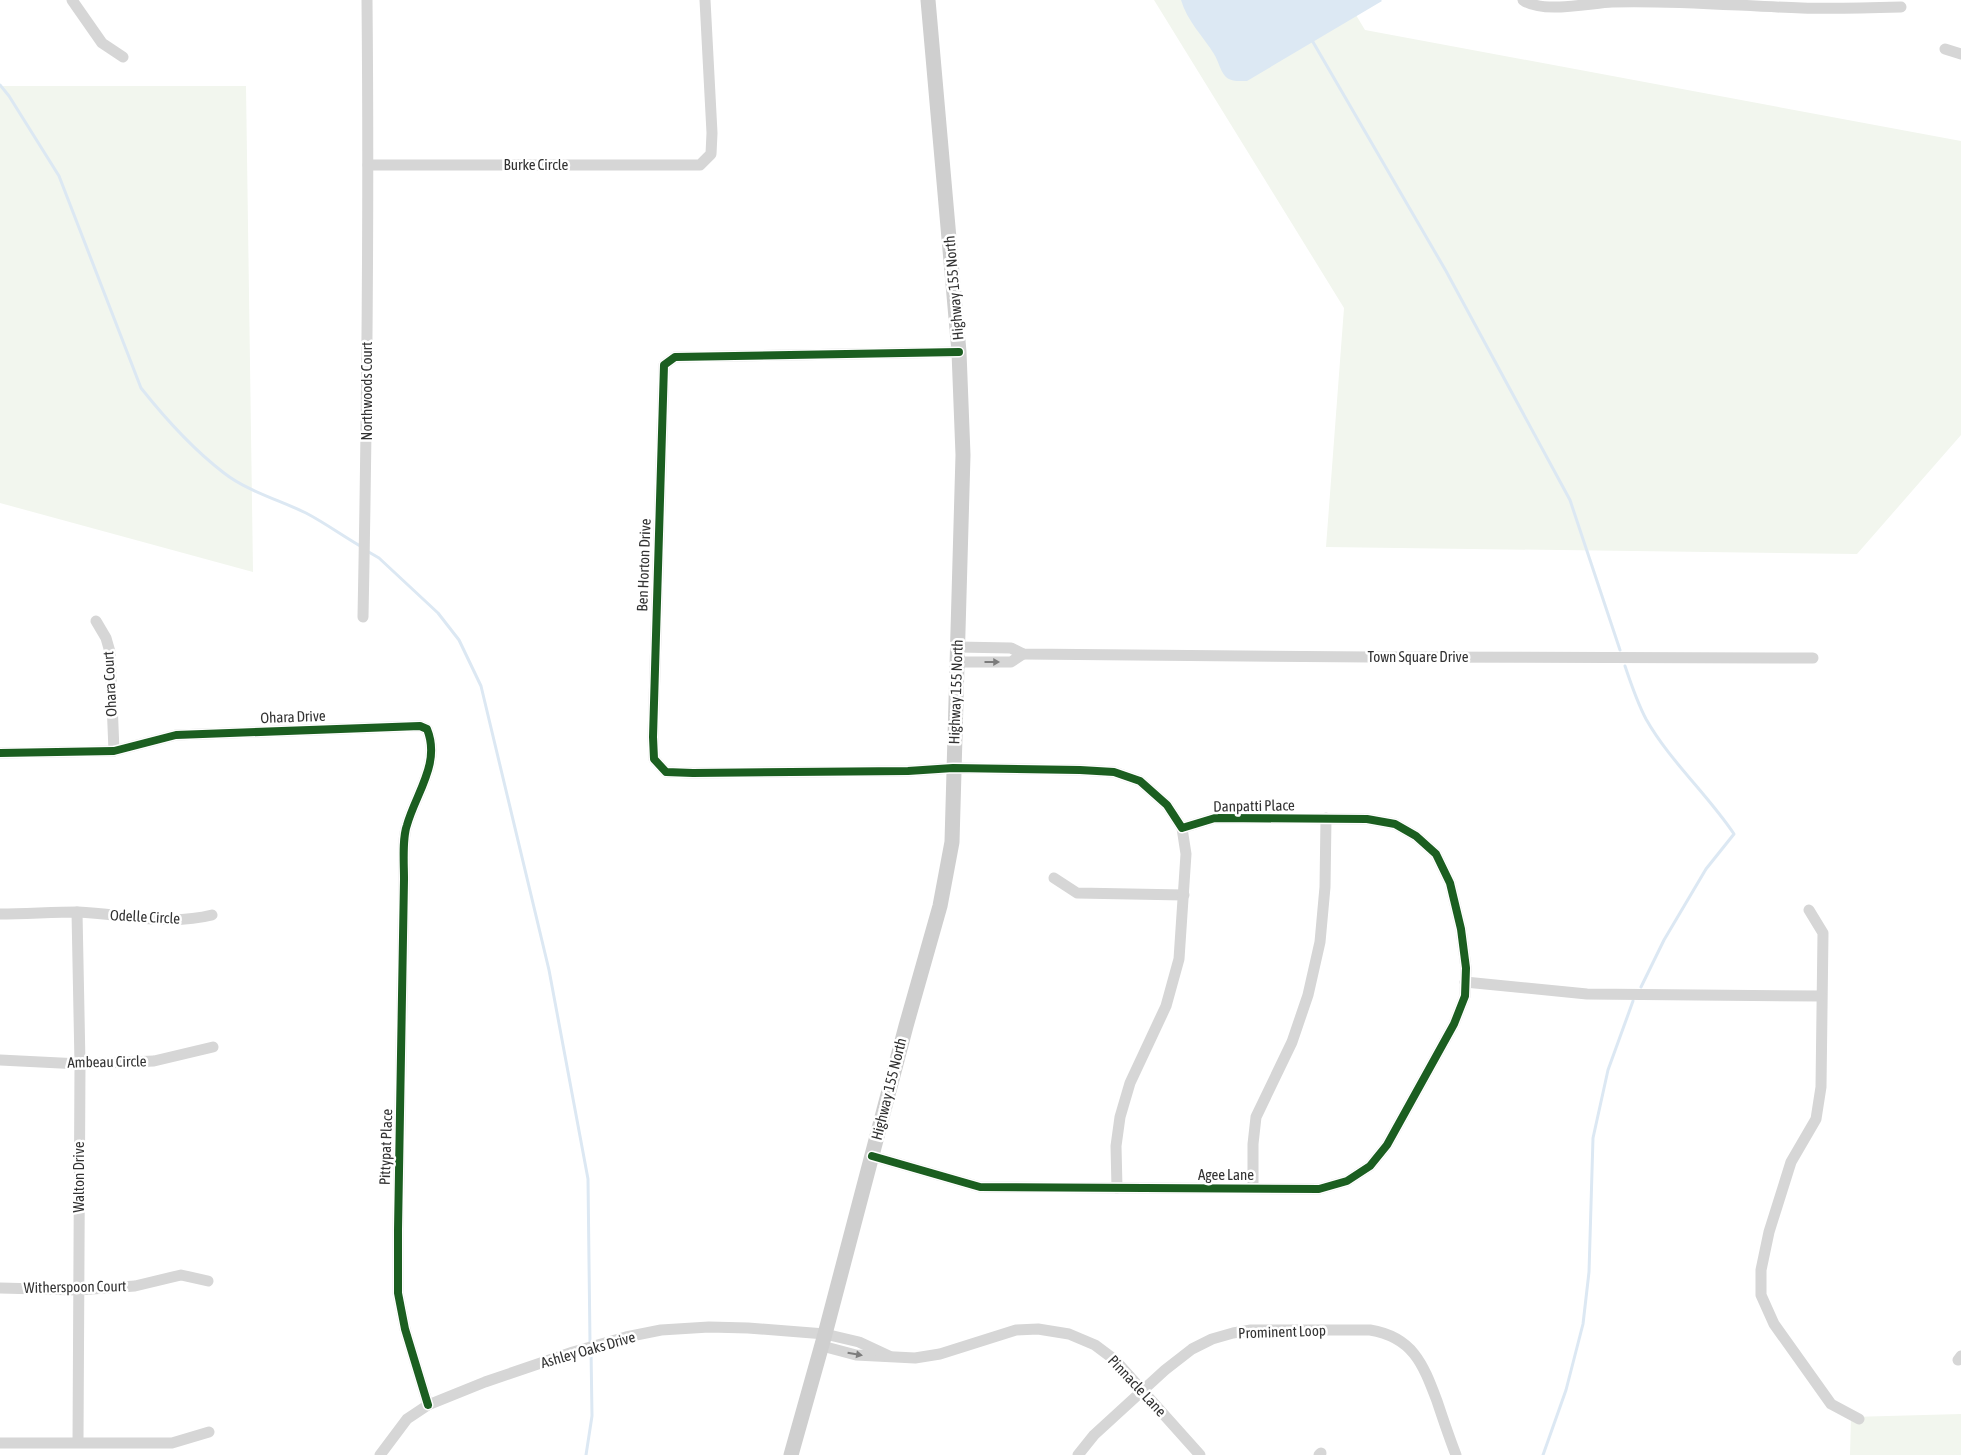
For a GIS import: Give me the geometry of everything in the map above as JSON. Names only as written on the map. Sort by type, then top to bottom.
[{"type":"main road","name":"Highway 155 North","points":[[791,1455],[824,1340],[906,1026],[935,927],[945,885],[953,821],[963,455],[959,352],[928,0]]},
{"type":"street","points":[[72,0],[102,43],[123,57]]},
{"type":"street","points":[[367,0],[368,165]]},
{"type":"street","name":"Burke Circle","points":[[368,165],[700,165],[711,154],[712,133],[705,0]]},
{"type":"street","points":[[1523,0],[1530,5],[1577,7],[1611,2],[1804,8],[1901,7]]},
{"type":"street","points":[[1945,49],[1961,54]]},
{"type":"street","name":"Northwoods Court","points":[[362,618],[366,478],[368,165]]},
{"type":"street","name":"Ben Horton Drive","points":[[953,768],[894,771],[666,772],[654,759],[653,737],[664,365],[675,357],[959,352]]},
{"type":"street","name":"Ohara Court","points":[[96,621],[106,638],[110,652],[114,751]]},
{"type":"street","name":"Town Square Drive","points":[[957,655],[1011,648],[1023,654],[1813,658]]},
{"type":"street","name":"Ohara Drive","points":[[0,753],[114,751],[176,735],[420,726],[426,729],[430,748],[430,769],[406,826],[404,886]]},
{"type":"street","points":[[953,768],[1114,772],[1140,781],[1167,805],[1182,828],[1186,854],[1179,959],[1166,1006],[1130,1083],[1120,1117],[1116,1146],[1117,1188]]},
{"type":"street","name":"Danpatti Place","points":[[1182,828],[1215,818],[1367,819],[1395,824],[1416,836],[1436,854],[1450,883],[1461,929],[1466,968],[1465,982]]},
{"type":"street","points":[[1253,1188],[1253,1144],[1256,1118],[1292,1042],[1308,995],[1320,942],[1325,887],[1326,818]]},
{"type":"street","points":[[1054,878],[1077,893],[1184,895]]},
{"type":"street","name":"Pittypat Place","points":[[404,886],[398,1293],[404,1329],[428,1405]]},
{"type":"street","points":[[1809,910],[1823,933],[1821,1087],[1816,1119],[1791,1162],[1769,1232],[1761,1270],[1761,1295],[1774,1324],[1831,1404],[1858,1419]]},
{"type":"street","name":"Odelle Circle","points":[[0,914],[77,912],[169,920],[194,919],[212,915]]},
{"type":"street","name":"Walton Drive","points":[[77,912],[80,1064],[78,1442]]},
{"type":"street","points":[[1465,982],[1587,994],[1821,996]]},
{"type":"street","name":"Agee Lane","points":[[872,1156],[980,1187],[1319,1189],[1347,1181],[1370,1166],[1387,1145],[1454,1024],[1465,996],[1465,982]]},
{"type":"street","name":"Ambeau Circle","points":[[0,1060],[80,1064],[154,1061],[213,1047]]},
{"type":"street","name":"Witherspoon Court","points":[[0,1288],[78,1290],[135,1286],[181,1275],[208,1282]]},
{"type":"street","name":"Ashley Oaks Drive","points":[[380,1455],[407,1419],[428,1405],[485,1382],[573,1352],[626,1337],[661,1330],[710,1327],[748,1328],[824,1340]]},
{"type":"street","name":"Pinnacle Lane","points":[[824,1340],[859,1342],[889,1356],[906,1358],[931,1357],[1006,1332],[1026,1329],[1049,1329],[1077,1337],[1102,1350],[1115,1360],[1200,1455]]},
{"type":"street","name":"Prominent Loop","points":[[1078,1455],[1094,1435],[1143,1390],[1192,1349],[1212,1339],[1259,1329],[1360,1330],[1380,1332],[1401,1341],[1419,1359],[1426,1371],[1456,1455]]},
{"type":"street","points":[[0,1443],[172,1443],[209,1432]]},
{"type":"shaded area","points":[[1154,0],[1347,0],[1365,30],[1961,141],[1961,435],[1857,554],[1326,547],[1344,308]]},
{"type":"shaded area","points":[[1181,0],[1382,1],[1247,81],[1241,81],[1232,80],[1225,76],[1214,54],[1187,15]]},
{"type":"shaded area","points":[[0,86],[246,86],[253,572],[0,503]]},
{"type":"shaded area","points":[[1961,1414],[1961,1455],[1850,1455],[1851,1417]]},
{"type":"waterway","points":[[1313,42],[1446,271],[1570,500],[1620,650]]},
{"type":"waterway","points":[[0,85],[9,96],[59,176],[141,388],[180,433],[224,473],[253,490],[306,513],[362,547]]},
{"type":"waterway","points":[[367,551],[379,558],[438,613],[459,640],[481,686],[549,970],[588,1179],[590,1343]]},
{"type":"waterway","points":[[1625,666],[1640,706],[1655,734],[1734,834],[1706,869],[1664,940],[1641,987]]},
{"type":"waterway","points":[[1543,1455],[1566,1390],[1583,1324],[1589,1272],[1593,1138],[1608,1070],[1633,1001]]},
{"type":"waterway","points":[[586,1455],[592,1416],[591,1349]]},
{"type":"cycle path","points":[[872,1156],[980,1187],[1319,1189],[1347,1181],[1370,1166],[1387,1145],[1454,1024],[1465,996],[1466,968],[1461,929],[1450,883],[1436,854],[1416,836],[1395,824],[1367,819],[1215,818],[1182,828],[1167,805],[1140,781],[1114,772],[953,768],[908,771],[693,773],[666,772],[654,759],[653,737],[664,365],[675,357],[959,352]]},
{"type":"cycle path","points":[[0,753],[114,751],[176,735],[420,726],[427,729],[431,742],[429,766],[405,831],[404,844],[398,1293],[405,1329],[428,1405]]}]
